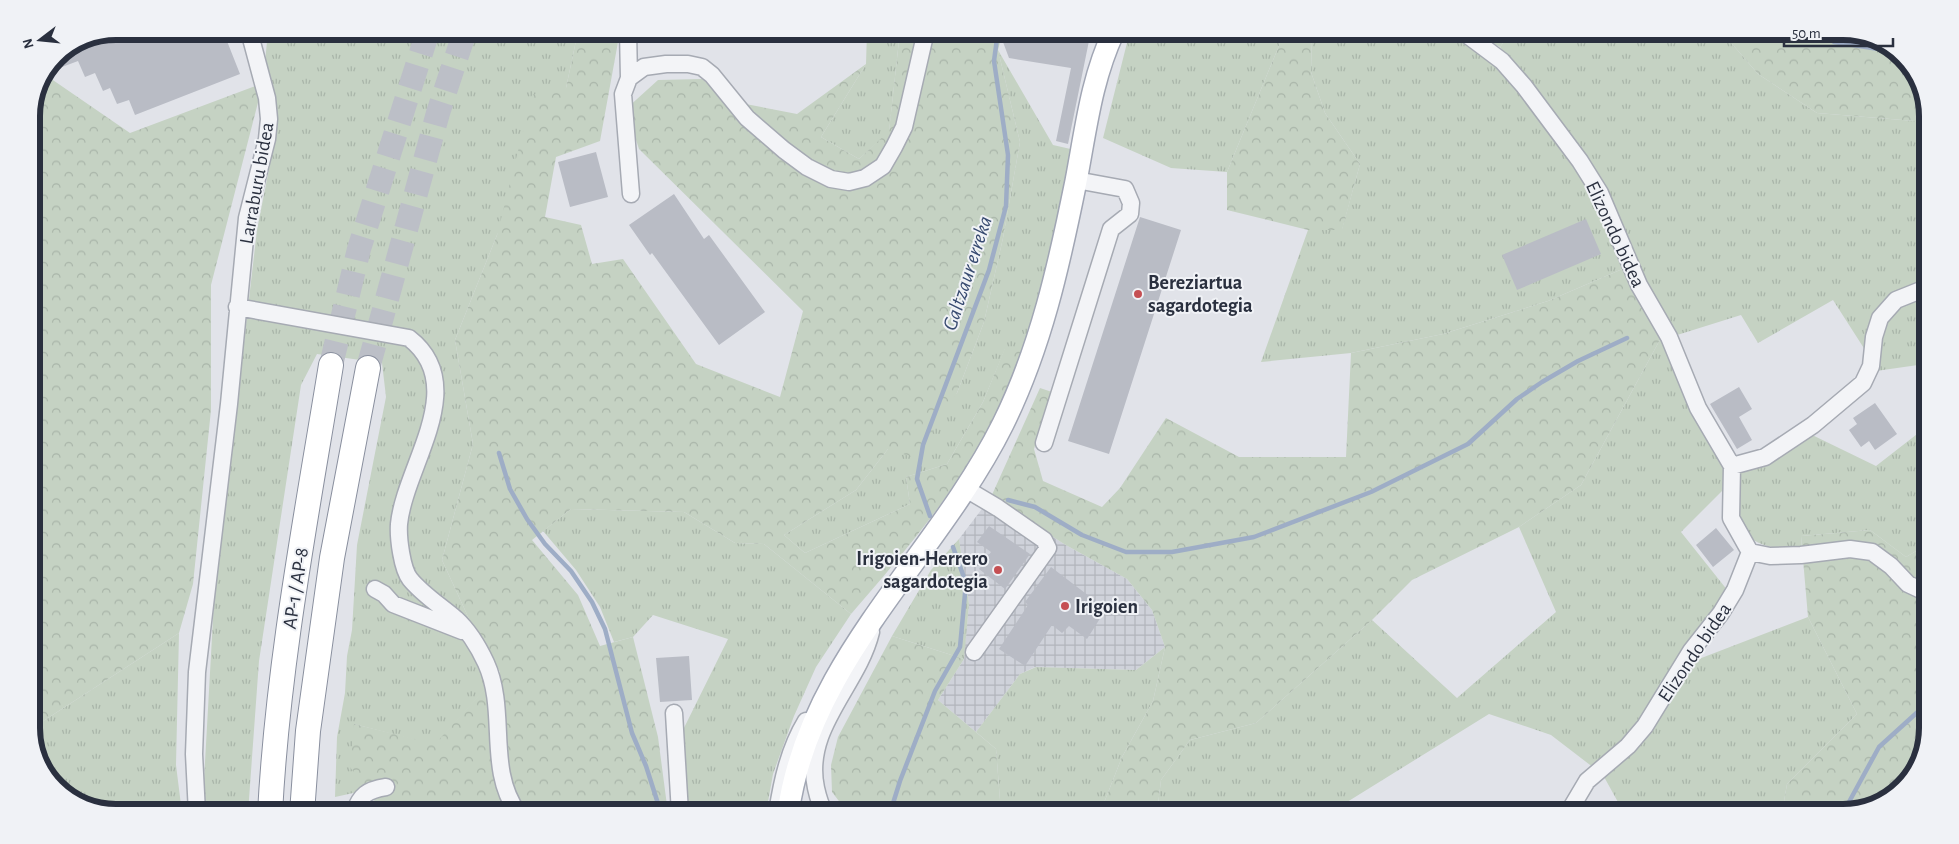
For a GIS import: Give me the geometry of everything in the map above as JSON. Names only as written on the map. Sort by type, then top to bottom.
[{"type":"highway","name":"AP-1 / AP-8","points":[[270,804],[272,773],[290,614],[331,365]]},
{"type":"highway","name":"AP-1 / AP-8","points":[[303,804],[308,731],[332,558],[368,368]]},
{"type":"main road","points":[[790,804],[797,765],[806,737],[821,703],[836,676],[874,618],[966,489],[1002,425],[1024,378],[1039,336],[1055,278],[1076,180],[1089,102],[1106,40]]},
{"type":"main road","points":[[1104,52],[1110,40]]},
{"type":"street","name":"Larraburu bidea","points":[[196,804],[194,772],[197,672],[229,404],[247,218],[267,139],[269,119],[267,98],[252,40]]},
{"type":"street","points":[[628,40],[629,78],[623,94],[631,194]]},
{"type":"street","points":[[629,78],[644,67],[666,64],[688,64],[702,67],[712,75],[747,118],[784,150],[807,167],[831,179],[849,182],[866,178],[882,166],[894,147],[904,127],[924,40]]},
{"type":"street","name":"Elizondo bidea","points":[[1474,40],[1502,61],[1524,86],[1580,161],[1600,194],[1639,285],[1669,337],[1698,408],[1732,466]]},
{"type":"street","points":[[1044,443],[1111,229],[1130,214],[1131,203],[1125,189],[1076,180]]},
{"type":"street","points":[[1919,291],[1896,300],[1880,318],[1874,337],[1871,366],[1863,383],[1813,424],[1765,457],[1732,466],[1732,518],[1750,552],[1770,556],[1802,555],[1850,549],[1872,552],[1891,566],[1908,584],[1919,589]]},
{"type":"street","points":[[237,307],[409,338],[424,353],[432,368],[436,383],[436,403],[403,502],[399,525],[401,553],[409,578],[458,620],[477,647],[492,680],[498,722],[498,761],[512,804]]},
{"type":"street","points":[[966,489],[998,508],[1044,540],[1048,548],[974,652]]},
{"type":"street","name":"Elizondo bidea","points":[[1573,804],[1587,781],[1628,746],[1645,726],[1691,651],[1721,613],[1735,590],[1750,552]]},
{"type":"street","points":[[374,589],[384,594],[393,604],[468,634]]},
{"type":"street","points":[[822,804],[817,792],[813,762],[828,715],[864,653],[874,618]]},
{"type":"street","points":[[779,804],[794,745],[812,709],[821,703]]},
{"type":"street","points":[[674,713],[679,804]]},
{"type":"street","points":[[357,804],[364,794],[376,788],[386,787]]},
{"type":"shaded area","points":[[991,497],[1064,544],[1127,579],[1152,610],[1165,647],[1136,670],[1035,667],[1020,674],[976,732],[938,700],[964,659],[969,604],[959,539]]},
{"type":"green space","points":[[267,40],[576,40],[566,88],[497,235],[455,340],[473,444],[442,560],[470,621],[392,598],[464,641],[478,659],[487,687],[435,745],[354,724],[367,790],[335,797],[337,737],[345,693],[347,656],[352,630],[357,545],[386,397],[382,363],[317,354],[301,385],[259,661],[249,804],[205,804],[203,798],[214,601],[257,230],[278,123],[263,83]]},
{"type":"green space","points":[[576,40],[618,40],[600,141],[556,157],[545,217],[581,225],[592,264],[623,259],[696,364],[780,397],[803,311],[639,149],[626,109],[658,80],[702,79],[730,101],[797,114],[866,64],[821,137],[859,159],[889,131],[899,40],[1001,40],[998,50],[1020,142],[1003,238],[984,322],[957,393],[915,458],[888,449],[856,490],[784,535],[805,553],[910,504],[906,477],[947,464],[983,402],[1005,348],[1027,349],[1009,396],[972,459],[935,512],[851,614],[764,544],[735,543],[684,512],[571,509],[532,540],[578,595],[600,646],[633,637],[658,737],[667,804],[377,804],[350,767],[354,724],[435,744],[500,672],[470,621],[442,560],[473,444],[455,340],[497,235],[532,95],[566,88]]},
{"type":"green space","points":[[867,40],[899,40],[889,132],[859,159],[821,137],[866,64]]},
{"type":"green space","points":[[1128,40],[1281,40],[1227,172],[1171,168],[1103,138]]},
{"type":"green space","points":[[1281,40],[1312,40],[1311,72],[1325,113],[1360,164],[1342,230],[1308,230],[1227,210],[1227,172]]},
{"type":"green space","points":[[1312,40],[1466,40],[1503,71],[1592,188],[1627,267],[1548,301],[1443,334],[1351,353],[1261,362],[1308,230],[1342,229],[1360,164],[1325,113],[1311,72]]},
{"type":"green space","points":[[1486,40],[1505,40],[1500,47]]},
{"type":"green space","points":[[1505,40],[1729,40],[1758,74],[1817,113],[1919,121],[1919,365],[1876,371],[1867,353],[1833,300],[1758,343],[1741,315],[1674,336],[1583,158],[1500,47]]},
{"type":"green space","points":[[1729,40],[1858,41],[1885,53],[1900,66],[1915,92],[1918,101],[1919,121],[1817,113],[1758,74]]},
{"type":"green space","points":[[998,50],[1053,145],[1075,150],[1027,349],[1005,349],[983,402],[947,464],[906,477],[910,504],[805,553],[784,535],[856,490],[888,449],[957,393],[984,322],[1003,238],[1020,142]]},
{"type":"green space","points":[[51,78],[130,133],[263,83],[211,285],[211,410],[193,584],[179,633],[40,723],[40,111],[46,87]]},
{"type":"green space","points":[[1627,267],[1662,336],[1581,485],[1519,527],[1412,580],[1372,620],[1256,723],[1190,740],[1161,780],[1158,804],[1104,804],[1122,757],[1153,701],[1165,647],[1152,610],[1127,579],[1064,544],[991,497],[1040,388],[1052,392],[1034,449],[1043,481],[1102,507],[1120,488],[1166,418],[1239,457],[1346,457],[1351,353],[1443,334],[1548,301]]},
{"type":"green space","points":[[1662,336],[1727,467],[1726,487],[1681,532],[1728,591],[1640,724],[1594,768],[1551,735],[1489,714],[1344,804],[1158,804],[1161,780],[1190,740],[1256,723],[1372,620],[1457,698],[1556,612],[1519,527],[1581,485]]},
{"type":"green space","points":[[1806,432],[1876,466],[1919,433],[1919,549],[1906,557],[1870,530],[1801,536],[1802,549],[1764,545],[1749,536],[1738,519],[1735,498],[1736,476],[1743,469]]},
{"type":"green space","points":[[571,509],[684,512],[735,543],[764,544],[851,614],[816,667],[794,716],[773,774],[768,804],[684,804],[680,736],[728,639],[653,615],[633,637],[614,642],[600,607],[576,570],[543,531]]},
{"type":"green space","points":[[1870,530],[1906,557],[1919,549],[1918,743],[1909,766],[1893,785],[1876,796],[1858,803],[1784,804],[1787,784],[1857,714],[1808,617],[1801,536]]},
{"type":"green space","points":[[959,539],[969,604],[964,659],[892,636],[931,570]]},
{"type":"green space","points":[[1808,617],[1857,714],[1787,784],[1784,804],[1619,804],[1603,775],[1691,662]]},
{"type":"green space","points":[[179,633],[176,765],[181,804],[101,803],[78,794],[62,782],[50,766],[41,743],[40,723]]},
{"type":"green space","points":[[892,636],[964,659],[938,700],[996,749],[1000,804],[841,804],[832,792],[831,765],[838,737]]},
{"type":"green space","points":[[1165,647],[1153,701],[1122,757],[1104,804],[1000,804],[996,749],[976,732],[1020,674],[1036,667],[1136,670]]},
{"type":"building","points":[[227,40],[240,74],[135,115],[129,100],[117,104],[110,88],[103,91],[95,73],[85,77],[78,61],[62,67],[61,65],[65,65],[65,60],[74,53],[101,41]]},
{"type":"building","points":[[1004,40],[1089,40],[1068,144],[1056,141],[1071,68],[1009,58]]},
{"type":"building","points":[[596,152],[608,197],[570,207],[558,162]]},
{"type":"building","points":[[674,194],[704,239],[709,235],[765,312],[719,345],[652,253],[650,255],[629,225]]},
{"type":"building","name":"Bereziartua sagardotegia","points":[[1140,217],[1181,230],[1109,454],[1068,441]]},
{"type":"building","points":[[1586,219],[1601,254],[1517,290],[1502,255]]},
{"type":"building","points":[[1739,387],[1752,409],[1739,417],[1752,440],[1737,449],[1710,404]]},
{"type":"building","points":[[1875,403],[1897,434],[1875,450],[1869,441],[1861,447],[1849,430],[1857,424],[1853,418]]},
{"type":"building","points":[[989,526],[1030,554],[1005,589],[979,569],[991,552],[977,542]]},
{"type":"building","points":[[1716,528],[1734,550],[1713,567],[1696,545]]},
{"type":"building","name":"Irigoien","points":[[1051,567],[1106,609],[1087,639],[1069,626],[1062,633],[1052,625],[1025,666],[999,649],[1028,605],[1025,602]]},
{"type":"building","points":[[689,656],[692,700],[660,702],[656,658]]},
{"type":"waterway","name":"Galtzaur erreka","points":[[930,516],[917,479],[923,445],[989,270],[1006,206],[1008,155],[994,61],[997,40]]},
{"type":"waterway","points":[[1831,40],[1877,49]]},
{"type":"waterway","points":[[1008,500],[1035,507],[1082,535],[1126,552],[1172,552],[1254,537],[1371,492],[1468,444],[1517,399],[1542,382],[1578,361],[1627,338]]},
{"type":"waterway","points":[[499,453],[510,489],[527,519],[545,544],[571,571],[592,602],[605,629],[632,733],[646,766],[658,804]]},
{"type":"waterway","name":"Galtzaur erreka","points":[[893,804],[935,691],[960,647],[966,583],[953,547]]},
{"type":"waterway","points":[[1848,804],[1879,747],[1919,711]]},
{"type":"tunnel","points":[[331,365],[359,249],[425,40]]},
{"type":"tunnel","points":[[368,368],[438,113],[462,40]]},
{"type":"place","name":"Bereziartua sagardotegia","points":[[1138,294]]},
{"type":"place","name":"Irigoien-Herrero sagardotegia","points":[[998,570]]},
{"type":"place","name":"Irigoien","points":[[1065,606]]}]
